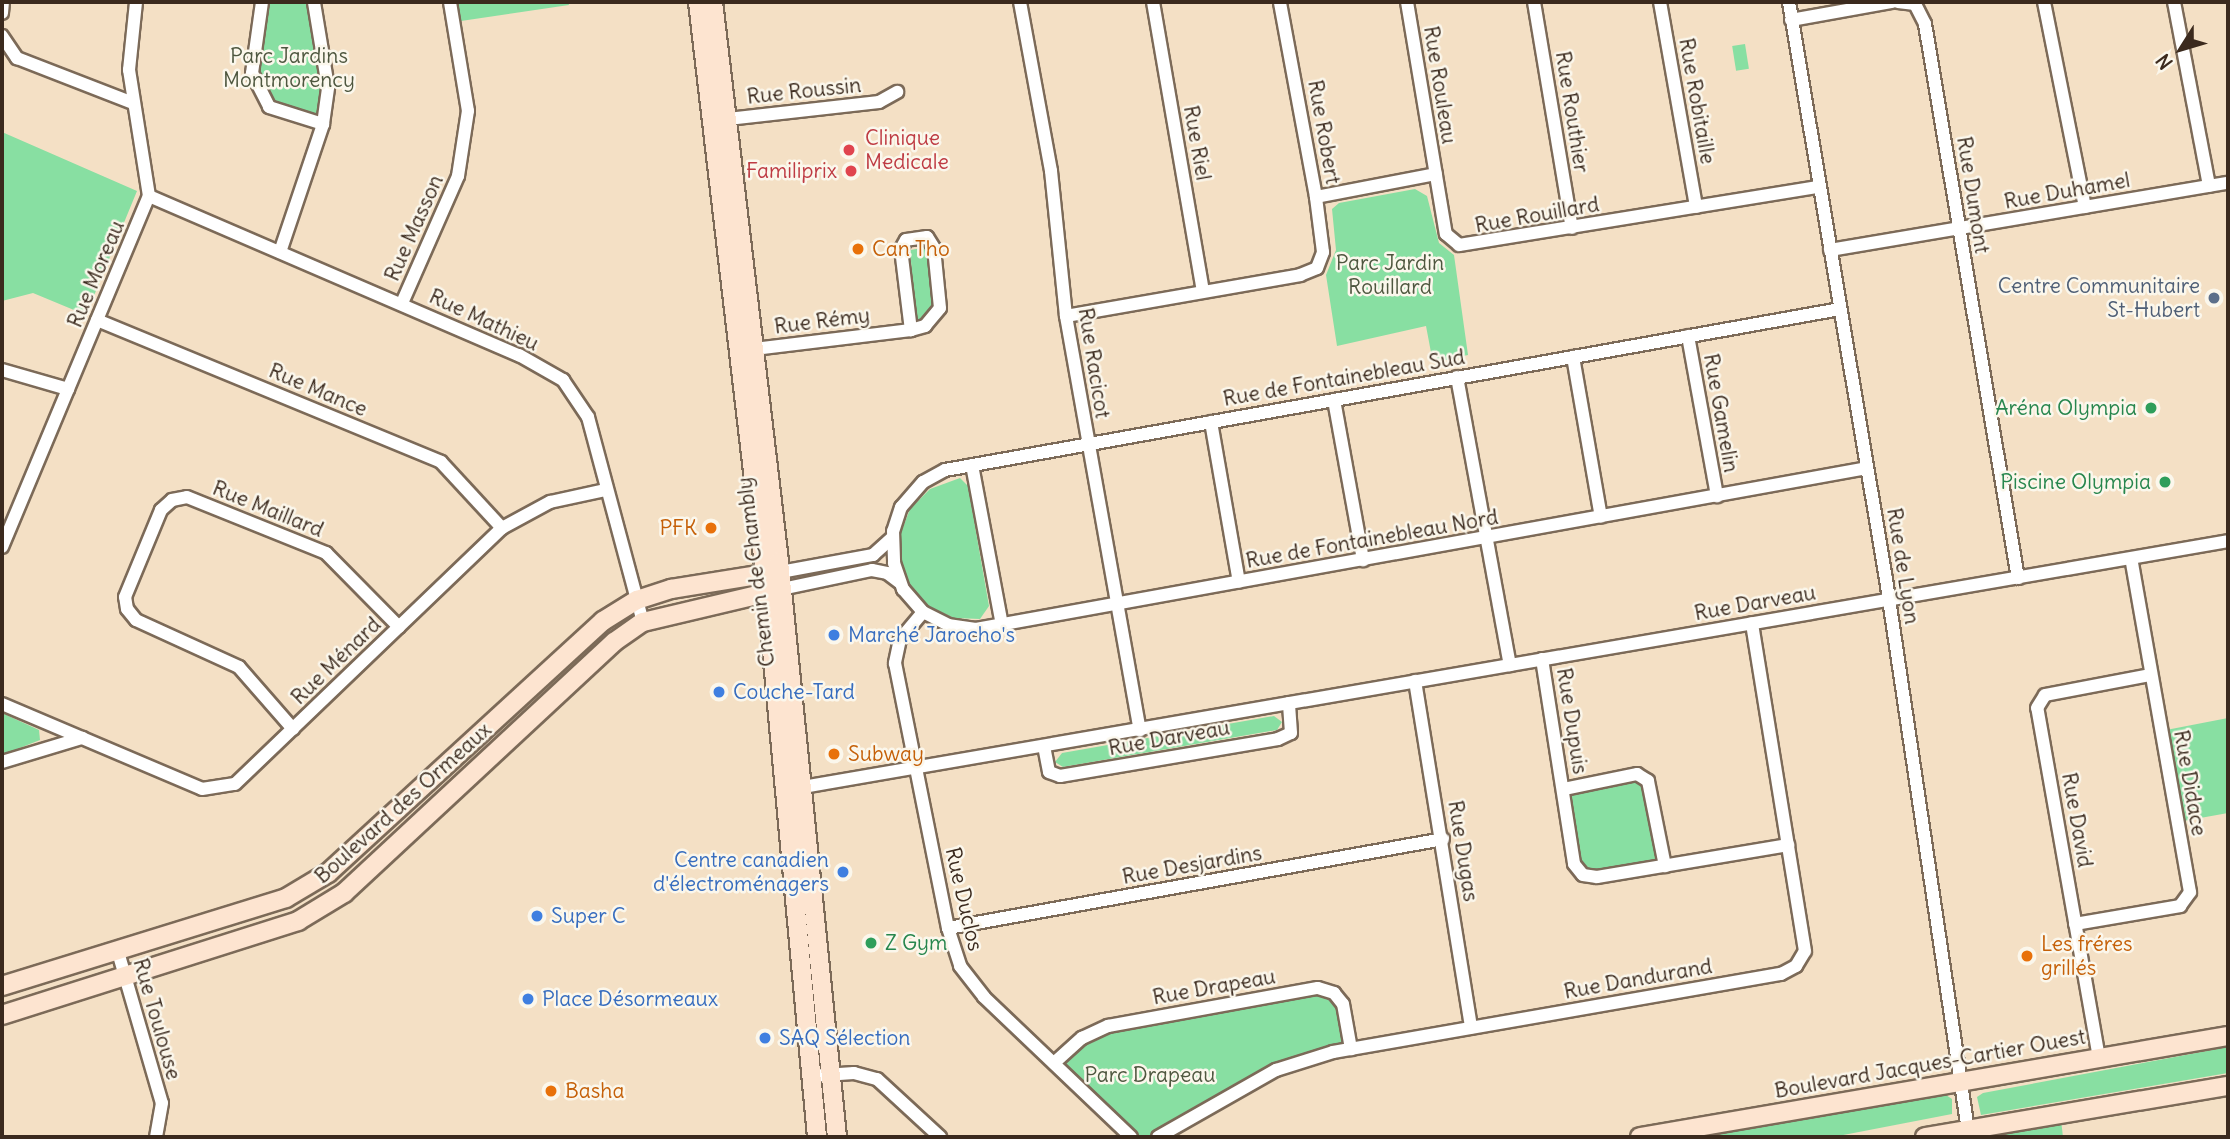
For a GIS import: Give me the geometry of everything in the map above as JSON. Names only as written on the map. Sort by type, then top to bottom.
[{"type":"main road","name":"Chemin de Chambly","points":[[698,2],[719,120]]},
{"type":"main road","name":"Chemin de Chambly","points":[[713,2],[719,120],[773,582],[803,787],[837,1137]]},
{"type":"main road","name":"Chemin de Chambly","points":[[773,582],[810,1076],[817,1137]]},
{"type":"main road","name":"Boulevard des Ormeaux","points":[[2,986],[118,953],[286,898],[328,873],[603,621],[637,600],[671,589],[773,582]]},
{"type":"main road","name":"Boulevard des Ormeaux","points":[[2,1015],[126,978],[298,920],[344,893],[614,642],[643,622],[773,582]]},
{"type":"main road","name":"Boulevard Jacques-Cartier Ouest","points":[[1640,1137],[2228,1037]]},
{"type":"main road","points":[[1925,1137],[1968,1134],[2228,1086]]},
{"type":"street","points":[[2,13],[3,2]]},
{"type":"street","points":[[136,2],[130,49],[133,103],[149,196]]},
{"type":"street","points":[[262,2],[252,73],[269,107],[323,124]]},
{"type":"street","points":[[280,252],[323,124],[328,88],[314,2]]},
{"type":"street","name":"Rue Masson","points":[[402,303],[458,176],[468,111],[450,2]]},
{"type":"street","name":"Rue Riel","points":[[1153,2],[1203,291]]},
{"type":"street","name":"Rue Robert","points":[[1203,291],[1300,275],[1317,268],[1323,252],[1316,197],[1280,2]]},
{"type":"street","name":"Rue Rouleau","points":[[1407,2],[1436,174]]},
{"type":"street","name":"Rue Routhier","points":[[1534,2],[1572,228]]},
{"type":"street","name":"Rue Robitaille","points":[[1660,2],[1696,207]]},
{"type":"street","name":"Rue de Lyon","points":[[1789,2],[1889,598],[1968,1134]]},
{"type":"street","points":[[1791,20],[1892,2]]},
{"type":"street","name":"Rue Dumont","points":[[1898,2],[1915,4],[1925,24],[2018,578]]},
{"type":"street","points":[[2044,2],[2085,207]]},
{"type":"street","points":[[2174,2],[2209,186]]},
{"type":"street","name":"Rue Racicot","points":[[1025,3],[1051,171],[1066,316],[1140,730]]},
{"type":"street","points":[[2,36],[17,58],[133,103]]},
{"type":"street","name":"Rue Roussin","points":[[719,120],[879,103],[897,92]]},
{"type":"street","points":[[1316,197],[1436,174]]},
{"type":"street","name":"Rue Rouillard","points":[[1436,174],[1446,234],[1459,245],[1818,187]]},
{"type":"street","name":"Rue Duhamel","points":[[1830,250],[2228,183]]},
{"type":"street","name":"Rue Mathieu","points":[[149,196],[402,303],[519,355],[563,380],[588,417],[605,490],[643,622]]},
{"type":"street","name":"Rue Moreau","points":[[2,547],[149,196]]},
{"type":"street","name":"Rue Rémy","points":[[745,350],[911,330],[934,318],[940,308],[934,248],[927,237],[906,240],[901,249],[911,330]]},
{"type":"street","points":[[1066,316],[1203,291]]},
{"type":"street","name":"Rue de Fontainebleau Sud","points":[[892,538],[897,513],[918,487],[937,473],[972,464],[1840,309]]},
{"type":"street","name":"Rue Mance","points":[[97,320],[441,463],[502,528]]},
{"type":"street","name":"Rue Gamelin","points":[[1688,336],[1717,496]]},
{"type":"street","points":[[1573,357],[1601,517]]},
{"type":"street","points":[[2,370],[68,388]]},
{"type":"street","points":[[1457,377],[1510,665]]},
{"type":"street","points":[[1334,400],[1363,560]]},
{"type":"street","points":[[1211,422],[1239,582]]},
{"type":"street","points":[[972,464],[1002,625]]},
{"type":"street","name":"Rue de Fontainebleau Nord","points":[[899,582],[923,612],[957,627],[1002,625],[1867,468]]},
{"type":"street","name":"Rue Ménard","points":[[2,704],[211,789],[234,785],[502,528],[550,502],[605,490]]},
{"type":"street","name":"Rue Maillard","points":[[293,729],[239,667],[136,620],[127,609],[125,597],[160,510],[172,500],[187,497],[326,553],[399,627]]},
{"type":"street","points":[[773,582],[873,555],[892,538]]},
{"type":"street","points":[[892,538],[899,582]]},
{"type":"street","name":"Rue Darveau","points":[[803,787],[2228,541]]},
{"type":"street","name":"Rue Didace","points":[[2075,924],[2180,906],[2190,892],[2131,559]]},
{"type":"street","points":[[773,582],[872,570],[887,573],[899,582]]},
{"type":"street","name":"Rue Duclos","points":[[923,612],[900,639],[895,657],[948,928],[960,967],[984,997],[1131,1137]]},
{"type":"street","name":"Rue Dandurand","points":[[1158,1137],[1276,1070],[1351,1049],[1781,974],[1796,966],[1805,951],[1752,623]]},
{"type":"street","name":"Rue Dupuis","points":[[1542,659],[1574,864],[1583,875],[1665,866],[1788,845]]},
{"type":"street","name":"Rue David","points":[[2099,1058],[2037,708],[2045,695],[2150,675]]},
{"type":"street","name":"Rue Dugas","points":[[1415,681],[1443,839],[1471,1028]]},
{"type":"street","name":"Rue Darveau","points":[[1044,746],[1049,772],[1060,776],[1278,739],[1291,733],[1289,703]]},
{"type":"street","points":[[2,762],[82,738]]},
{"type":"street","name":"Rue Dupuis","points":[[1564,789],[1637,774],[1648,781],[1665,866]]},
{"type":"street","name":"Rue Desjardins","points":[[948,928],[1443,839]]},
{"type":"street","name":"Rue Toulouse","points":[[118,953],[162,1103],[156,1137]]},
{"type":"street","name":"Rue Drapeau","points":[[1054,1063],[1082,1038],[1108,1026],[1318,988],[1334,993],[1343,1004],[1351,1049]]},
{"type":"street","points":[[810,1076],[854,1073],[877,1079],[940,1137]]},
{"type":"green space","name":"Parc Jardins Montmorency","points":[[262,2],[315,2],[328,87],[323,124],[269,107],[252,73]]},
{"type":"green space","points":[[457,2],[568,2],[569,5],[461,21]]},
{"type":"green space","points":[[1745,44],[1749,69],[1736,71],[1732,46]]},
{"type":"green space","points":[[2,132],[137,191],[86,315],[33,293],[2,301]]},
{"type":"green space","name":"Parc Jardin Rouillard","points":[[1415,189],[1427,196],[1439,243],[1454,255],[1468,355],[1433,363],[1426,326],[1337,346],[1326,275],[1336,250],[1332,209],[1339,203]]},
{"type":"green space","points":[[923,248],[928,253],[937,311],[930,319],[916,319],[910,250]]},
{"type":"green space","points":[[960,478],[968,486],[989,606],[980,619],[954,618],[927,606],[908,585],[899,561],[900,535],[910,509],[930,489]]},
{"type":"green space","points":[[2,713],[39,730],[40,740],[2,755]]},
{"type":"green space","points":[[1274,716],[1282,722],[1277,730],[1063,767],[1055,762],[1062,753]]},
{"type":"green space","points":[[2228,718],[2228,813],[2178,822],[2161,731]]},
{"type":"green space","points":[[1637,774],[1648,781],[1665,866],[1597,877],[1574,864],[1564,789]]},
{"type":"green space","name":"Parc Drapeau","points":[[1318,988],[1334,993],[1351,1049],[1276,1070],[1158,1137],[1131,1137],[1054,1063],[1082,1038]]},
{"type":"green space","points":[[2228,1047],[2228,1073],[1981,1115],[1977,1097],[1983,1093]]},
{"type":"green space","points":[[1946,1095],[1952,1099],[1952,1114],[1833,1137],[1700,1137]]},
{"type":"green space","points":[[2061,1120],[2063,1137],[1985,1137],[1984,1132]]},
{"type":"place","name":"Clinique Medicale","points":[[849,150]]},
{"type":"place","name":"Familiprix","points":[[851,171]]},
{"type":"place","name":"Can Tho","points":[[858,249]]},
{"type":"place","name":"Centre Communitaire St-Hubert","points":[[2214,298]]},
{"type":"place","name":"Aréna Olympia","points":[[2151,408]]},
{"type":"place","name":"Piscine Olympia","points":[[2165,482]]},
{"type":"place","name":"PFK","points":[[711,528]]},
{"type":"place","name":"Marché Jarocho's","points":[[834,635]]},
{"type":"place","name":"Couche-Tard","points":[[719,692]]},
{"type":"place","name":"Subway","points":[[834,754]]},
{"type":"place","name":"Centre canadien d'électroménagers","points":[[843,872]]},
{"type":"place","name":"Super C","points":[[537,916]]},
{"type":"place","name":"Z Gym","points":[[871,943]]},
{"type":"place","name":"Les fréres grillés","points":[[2027,956]]},
{"type":"place","name":"Place Désormeaux","points":[[528,999]]},
{"type":"place","name":"SAQ Sélection","points":[[765,1038]]},
{"type":"place","name":"Basha","points":[[551,1091]]}]
